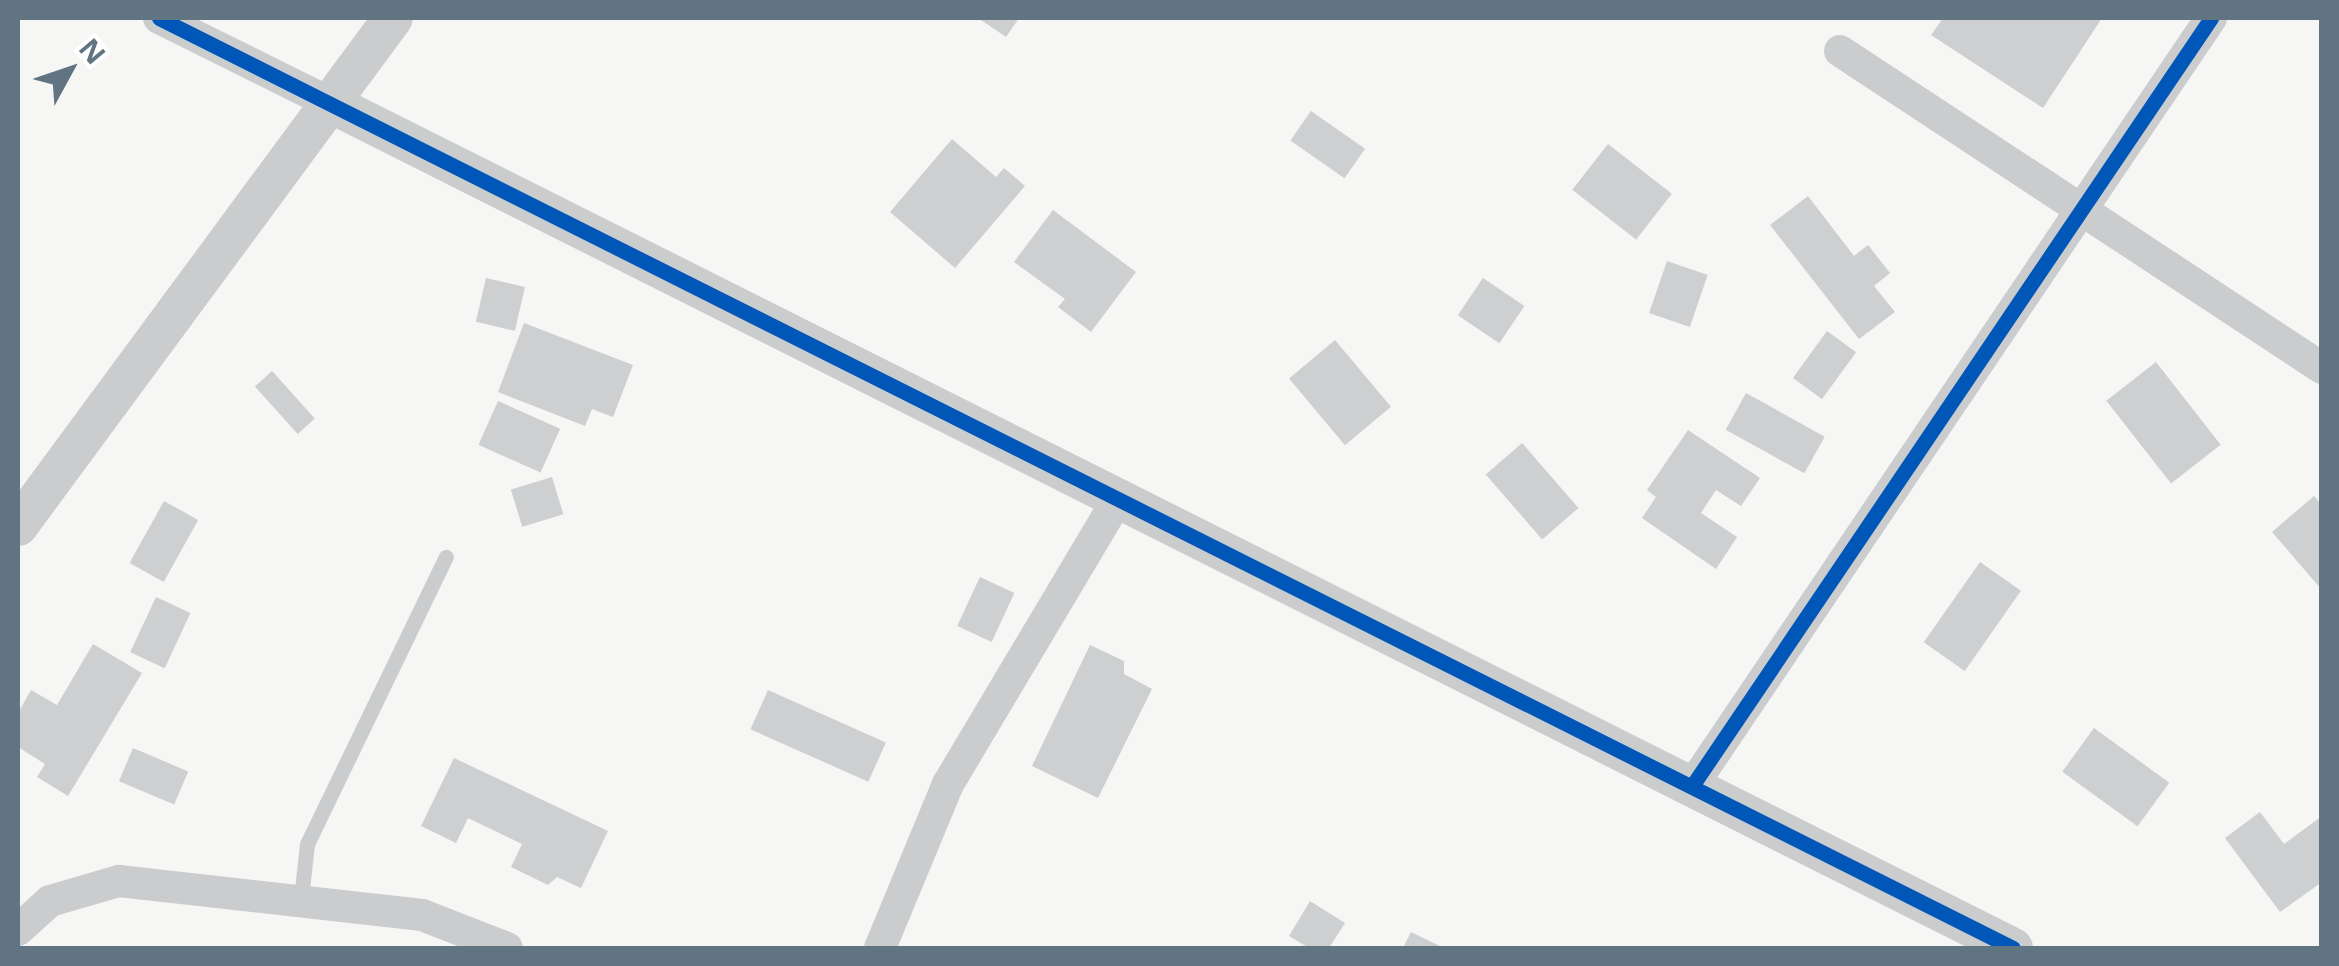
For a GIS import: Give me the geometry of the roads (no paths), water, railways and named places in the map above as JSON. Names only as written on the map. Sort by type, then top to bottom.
[{"type":"street","points":[[159,18],[1120,496],[2014,948]]},
{"type":"street","points":[[18,526],[393,18]]},
{"type":"street","points":[[1692,786],[2211,18]]},
{"type":"street","points":[[1840,52],[2322,368]]},
{"type":"street","points":[[880,948],[948,784],[1120,496]]},
{"type":"street","points":[[18,930],[50,901],[119,881],[301,898],[422,915],[507,948]]},
{"type":"lane","points":[[301,898],[307,844],[446,558]]}]
